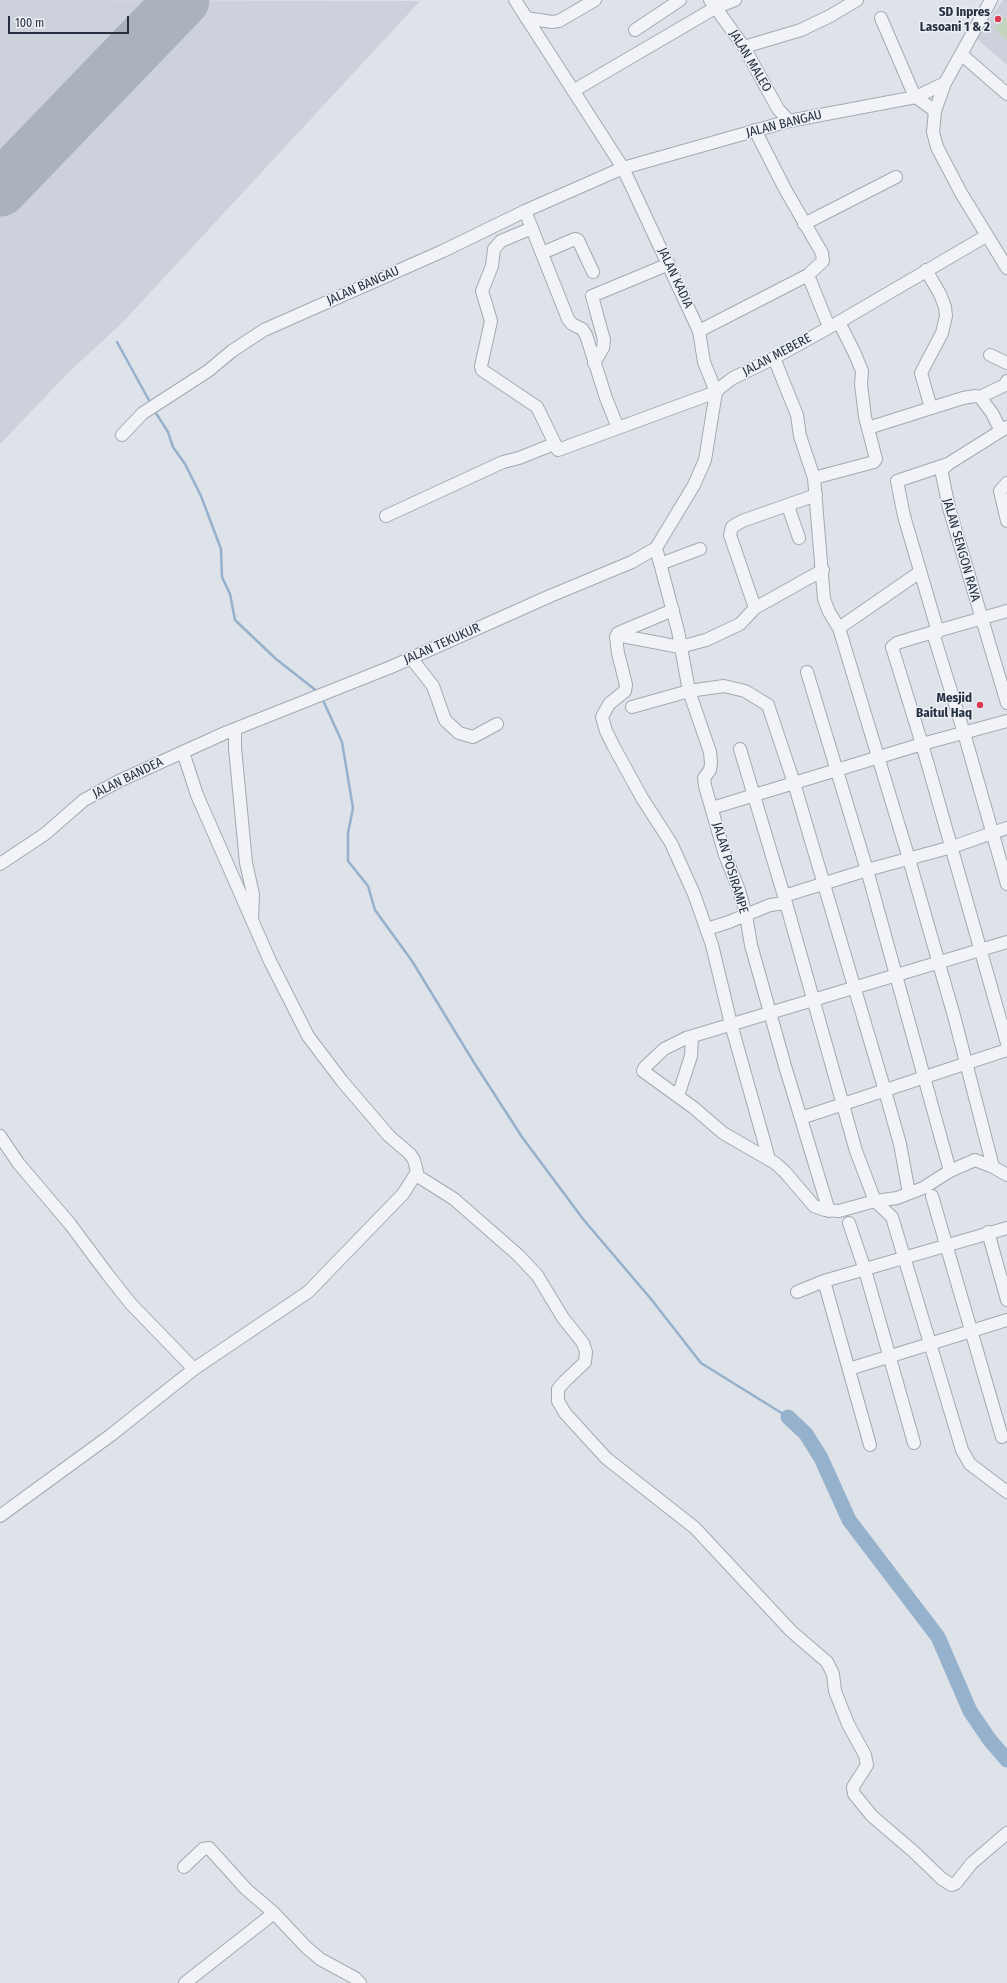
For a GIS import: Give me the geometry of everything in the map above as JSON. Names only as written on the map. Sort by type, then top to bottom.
[{"type":"street","points":[[514,0],[623,168]]},
{"type":"street","points":[[526,18],[555,22],[595,0]]},
{"type":"street","points":[[635,30],[680,0]]},
{"type":"street","points":[[573,91],[713,4],[735,0]]},
{"type":"street","points":[[744,47],[801,30],[830,16],[857,0]]},
{"type":"street","points":[[991,0],[944,83],[935,111],[933,132],[937,147],[961,193],[1007,268]]},
{"type":"street","name":"JALAN MALEO","points":[[713,4],[744,47],[778,109],[789,120]]},
{"type":"street","points":[[881,18],[916,97],[935,111]]},
{"type":"street","points":[[961,54],[1007,94]]},
{"type":"street","name":"JALAN BANGAU","points":[[122,435],[143,413],[208,371],[232,351],[264,330],[443,251],[525,211],[623,168],[789,120],[916,97],[944,83]]},
{"type":"street","points":[[699,331],[808,275],[821,264],[823,258],[822,253],[804,224],[755,130]]},
{"type":"street","name":"JALAN KADIA","points":[[623,168],[699,331],[704,362],[716,392]]},
{"type":"street","points":[[804,224],[896,177]]},
{"type":"street","points":[[525,211],[568,320],[572,324],[584,330],[594,363],[618,428]]},
{"type":"street","points":[[386,516],[503,462],[519,458],[554,444],[537,407],[482,370],[480,366],[491,321],[482,291],[490,271],[494,249],[501,242],[532,228]]},
{"type":"street","name":"JALAN MEBERE","points":[[554,444],[557,450],[559,450],[716,392],[733,378],[774,358],[986,236]]},
{"type":"street","points":[[542,253],[575,239],[578,240],[593,272]]},
{"type":"street","points":[[594,363],[603,348],[604,340],[592,296],[669,264]]},
{"type":"street","points":[[926,270],[940,294],[945,307],[946,316],[942,334],[921,373],[931,408]]},
{"type":"street","points":[[808,275],[834,324],[855,354],[862,371],[862,398],[875,461],[814,478]]},
{"type":"street","points":[[990,355],[1007,363]]},
{"type":"street","points":[[774,358],[797,415],[800,436],[814,478],[823,570],[824,599],[829,612],[839,628],[879,758],[939,962],[993,1167]]},
{"type":"street","points":[[868,428],[963,398],[975,396],[980,397],[1005,385],[1007,381]]},
{"type":"street","points":[[656,548],[694,484],[705,460],[716,392]]},
{"type":"street","points":[[980,397],[1004,429],[948,464],[897,480],[904,516],[935,632],[1007,884]]},
{"type":"street","name":"JALAN SENGON RAYA","points":[[948,464],[942,472],[943,487],[1007,703]]},
{"type":"street","points":[[1007,483],[1000,491],[1007,521]]},
{"type":"street","points":[[755,608],[730,535],[731,530],[742,521],[816,495]]},
{"type":"street","points":[[788,506],[799,538]]},
{"type":"street","name":"JALAN POSIRAMPE","points":[[656,548],[674,610],[689,692],[710,752],[710,769],[704,780],[746,915],[749,939],[829,1211]]},
{"type":"street","name":"JALAN TEKUKUR","points":[[230,731],[410,658],[632,562],[656,548]]},
{"type":"street","points":[[660,564],[700,549]]},
{"type":"street","points":[[617,635],[680,646],[706,640],[740,624],[755,608],[823,570]]},
{"type":"street","points":[[839,628],[920,572]]},
{"type":"street","points":[[674,610],[619,631],[617,635],[618,653],[626,685],[625,691],[609,704],[603,713],[603,723],[642,798],[654,814],[677,855],[707,929],[731,1024],[769,1159]]},
{"type":"street","points":[[1007,611],[897,643],[892,647],[952,847],[1007,1043]]},
{"type":"street","points":[[410,658],[433,686],[445,720],[459,733],[473,737],[497,724]]},
{"type":"street","points":[[807,672],[867,870],[950,1171]]},
{"type":"street","points":[[632,707],[689,692],[724,686],[745,691],[768,705],[794,783],[885,1091],[900,1144],[909,1193]]},
{"type":"street","points":[[712,808],[838,771],[922,744],[1007,721]]},
{"type":"street","points":[[230,731],[235,748],[246,863],[253,894],[252,919]]},
{"type":"street","name":"JALAN BANDEA","points":[[0,864],[45,834],[90,795],[230,731]]},
{"type":"street","points":[[740,749],[785,900],[856,1151],[876,1201],[892,1217],[962,1450],[970,1464],[1007,1492]]},
{"type":"street","points":[[0,1516],[111,1435],[194,1369],[308,1292],[403,1194],[416,1175],[417,1167],[410,1154],[389,1136],[342,1081],[308,1036],[273,967],[197,795],[182,752]]},
{"type":"street","points":[[707,929],[729,922],[824,884],[867,870],[952,847],[1007,828]]},
{"type":"street","points":[[1007,942],[692,1036],[664,1049],[645,1067],[643,1071],[709,1119],[723,1133],[769,1159],[785,1172],[814,1206],[829,1211],[855,1208],[876,1201],[896,1198],[923,1188],[950,1171],[975,1160],[993,1167],[1007,1175]]},
{"type":"street","points":[[678,1096],[692,1056],[692,1036]]},
{"type":"street","points":[[801,1118],[924,1078],[966,1062],[1007,1050]]},
{"type":"street","points":[[0,1136],[20,1164],[70,1224],[127,1298],[194,1369]]},
{"type":"street","points":[[416,1175],[454,1199],[518,1255],[537,1275],[563,1318],[583,1343],[586,1352],[585,1362],[565,1381],[558,1390],[558,1401],[565,1413],[606,1458],[695,1528],[791,1630],[827,1662],[834,1674],[836,1691],[848,1724],[865,1755],[867,1765],[853,1787],[854,1794],[872,1816],[914,1852],[942,1880],[952,1885],[956,1883],[972,1863],[1007,1833]]},
{"type":"street","points":[[932,1196],[1002,1437]]},
{"type":"street","points":[[850,1223],[865,1270],[914,1443]]},
{"type":"street","points":[[797,1292],[824,1281],[988,1232],[1007,1228]]},
{"type":"street","points":[[988,1232],[1007,1300]]},
{"type":"street","points":[[824,1281],[870,1445]]},
{"type":"street","points":[[849,1369],[1007,1320]]},
{"type":"street","points":[[184,1867],[203,1849],[209,1848],[246,1889],[274,1913],[320,1959],[355,1978],[360,1983]]},
{"type":"street","points":[[185,1983],[274,1913]]},
{"type":"shaded area","points":[[0,0],[420,1],[123,322],[68,373],[0,444]]},
{"type":"shaded area","name":"SD Inpres Lasoani 1 & 2","points":[[1003,0],[1007,0],[1007,65],[976,38]]},
{"type":"green space","points":[[1004,17],[1007,19],[1007,40],[994,29]]},
{"type":"waterway","points":[[117,342],[151,404]]},
{"type":"waterway","points":[[154,410],[168,432],[173,447],[185,464],[201,496],[221,549],[222,577],[230,594],[235,620],[276,659],[318,692]]},
{"type":"waterway","points":[[322,698],[342,742],[353,808],[348,833],[348,861],[368,886],[375,910],[412,961],[473,1061],[522,1137],[583,1219],[651,1299],[701,1363],[788,1417]]},
{"type":"waterway","points":[[788,1417],[806,1434],[821,1458],[849,1520],[938,1637],[970,1711],[989,1739],[1007,1760]]},
{"type":"runway","points":[[0,189],[182,0]]},
{"type":"place","name":"SD Inpres Lasoani 1 & 2","points":[[998,19]]},
{"type":"place","name":"Mesjid Baitul Haq","points":[[980,705]]}]
